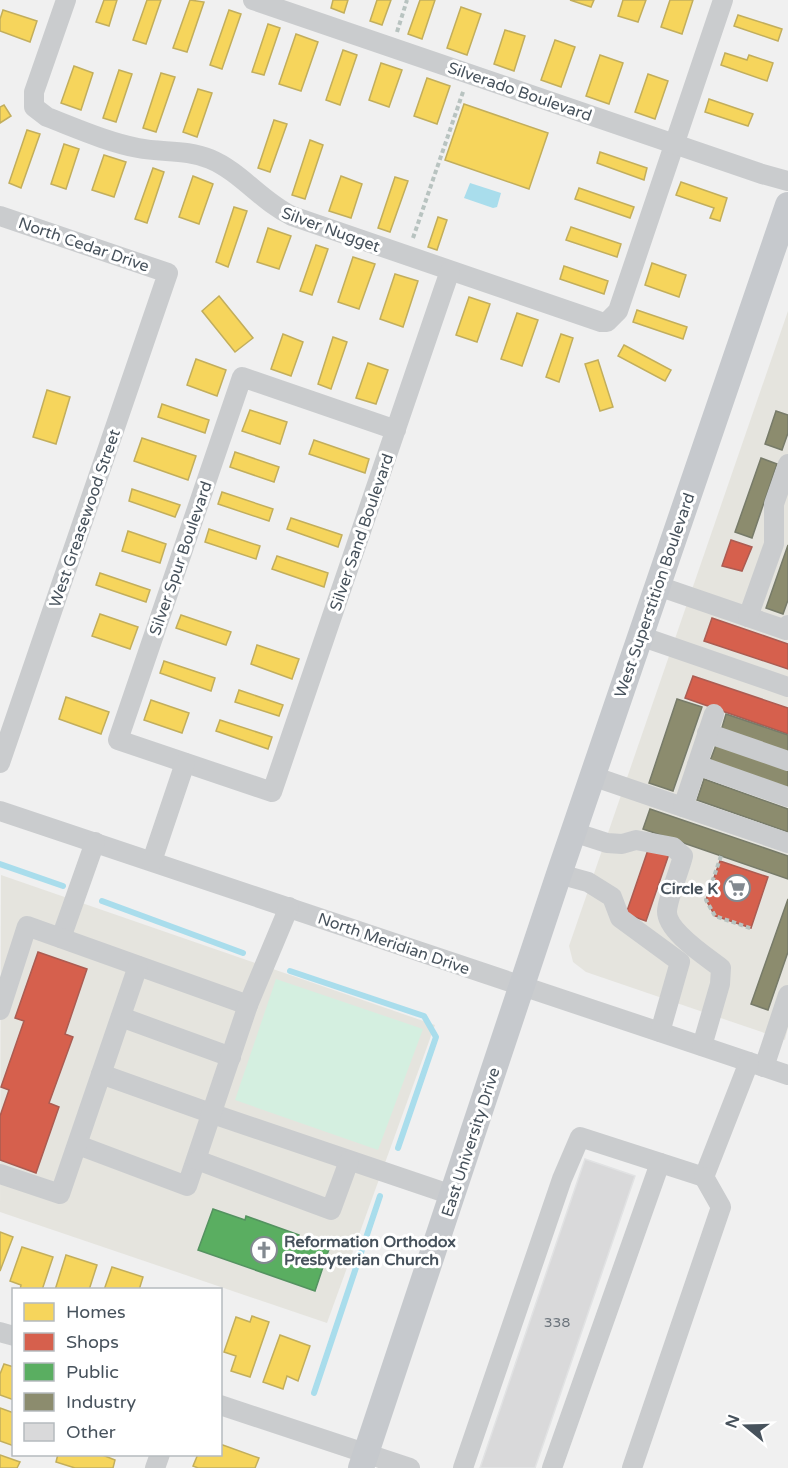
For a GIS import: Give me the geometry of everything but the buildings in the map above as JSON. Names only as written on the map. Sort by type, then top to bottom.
[{"type":"main road","name":"West Superstition Boulevard","points":[[522,986],[657,586],[781,249],[788,205]]},
{"type":"main road","name":"East University Drive","points":[[363,1461],[522,986]]},
{"type":"street","name":"Silver Nugget","points":[[66,0],[34,92],[34,107],[47,117],[127,145],[194,153],[211,159],[238,176],[277,209],[292,216],[594,321],[608,322],[618,311],[675,144]]},
{"type":"street","name":"Silverado Boulevard","points":[[254,0],[788,181]]},
{"type":"street","points":[[675,144],[723,0]]},
{"type":"street","name":"North Cedar Drive","points":[[0,216],[168,273]]},
{"type":"street","name":"Silver Sand Boulevard","points":[[185,763],[272,792],[450,271]]},
{"type":"street","name":"West Greasewood Street","points":[[0,763],[168,273]]},
{"type":"street","name":"Silver Spur Boulevard","points":[[185,763],[118,740],[242,377],[396,430]]},
{"type":"street","points":[[748,617],[774,544],[787,467]]},
{"type":"street","points":[[657,586],[786,630],[788,625]]},
{"type":"street","points":[[640,636],[788,687]]},
{"type":"street","points":[[683,807],[714,714]]},
{"type":"street","points":[[707,733],[788,761]]},
{"type":"street","points":[[152,861],[185,763]]},
{"type":"street","points":[[697,765],[788,797]]},
{"type":"street","points":[[592,776],[788,843]]},
{"type":"street","name":"North Meridian Drive","points":[[0,811],[788,1075]]},
{"type":"street","points":[[573,832],[608,843],[622,844],[636,840],[673,847],[683,856],[667,912],[670,924],[691,945],[721,969],[720,984],[702,1046]]},
{"type":"street","points":[[61,938],[94,842]]},
{"type":"street","points":[[559,874],[588,882],[612,897],[620,918],[680,962],[660,1032]]},
{"type":"street","points":[[78,1145],[187,1186],[248,1005],[289,907]]},
{"type":"street","points":[[0,1010],[27,926],[248,1005]]},
{"type":"street","points":[[0,1174],[60,1194],[138,966]]},
{"type":"street","points":[[704,1177],[788,995]]},
{"type":"street","points":[[121,1017],[231,1057]]},
{"type":"street","points":[[101,1074],[452,1195]]},
{"type":"street","points":[[463,1468],[562,1179],[580,1137],[704,1177],[721,1207],[632,1468]]},
{"type":"street","points":[[196,1160],[331,1210],[349,1161]]},
{"type":"street","points":[[552,1468],[660,1163]]},
{"type":"street","points":[[222,1406],[363,1461],[410,1468]]},
{"type":"path","points":[[392,47],[407,0]]},
{"type":"path","points":[[407,256],[469,74]]},
{"type":"path","points":[[721,856],[706,900],[715,916],[753,929]]},
{"type":"shaded area","points":[[788,311],[788,1028],[785,1040],[586,972],[573,962],[569,946]]},
{"type":"shaded area","points":[[1,875],[435,1025],[327,1323],[0,1212]]},
{"type":"green space","points":[[276,979],[423,1029],[378,1150],[235,1100]]},
{"type":"water","points":[[470,183],[501,193],[497,207],[493,208],[464,198]]},
{"type":"waterway","points":[[0,864],[63,886]]},
{"type":"waterway","points":[[102,901],[243,953]]},
{"type":"waterway","points":[[290,971],[424,1016],[436,1037],[398,1148]]},
{"type":"waterway","points":[[314,1393],[380,1196]]},
{"type":"place","name":"Circle K","points":[[737,888]]},
{"type":"place","name":"Reformation Orthodox Presbyterian Church","points":[[264,1250]]}]
